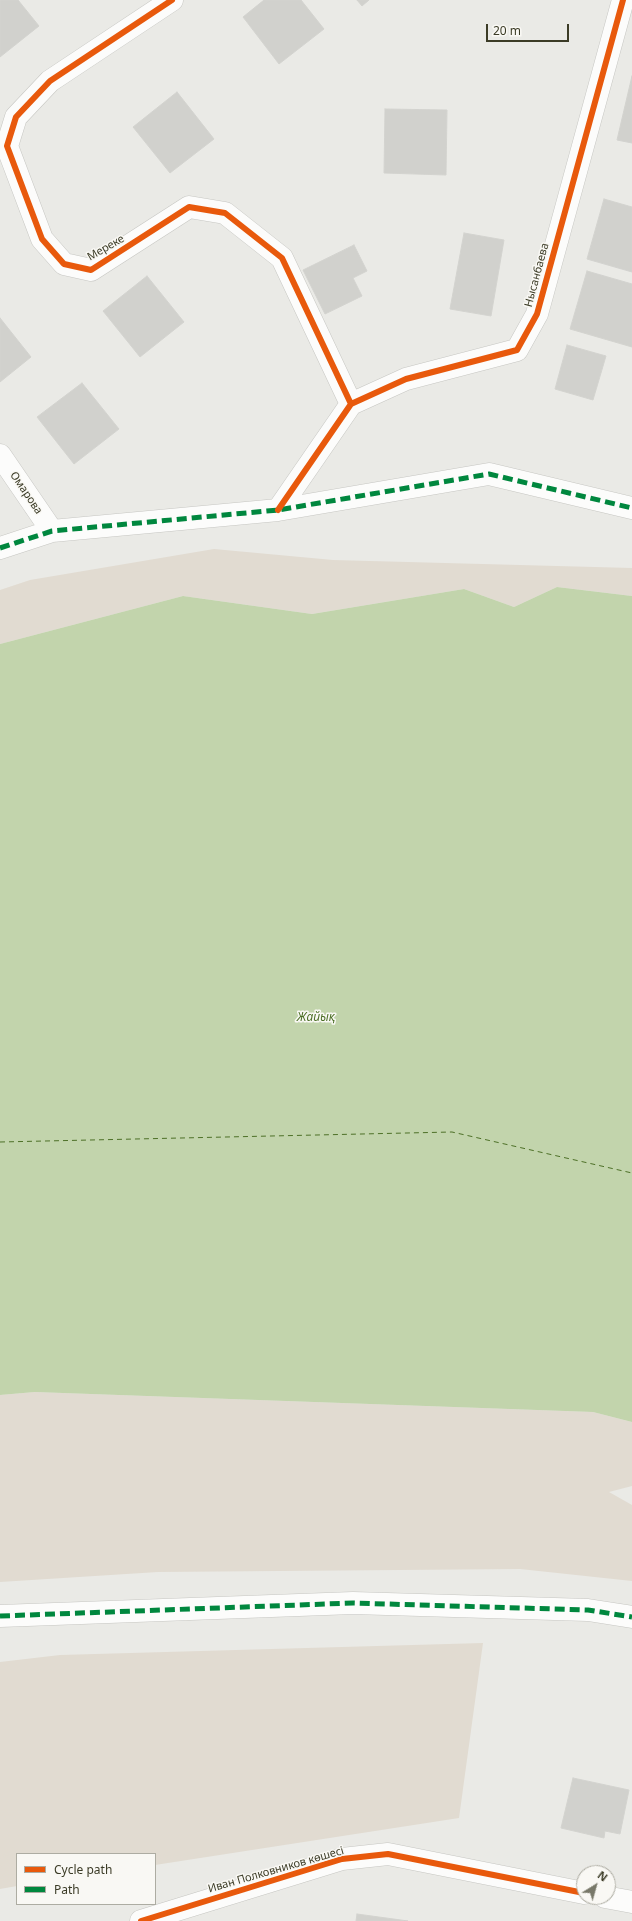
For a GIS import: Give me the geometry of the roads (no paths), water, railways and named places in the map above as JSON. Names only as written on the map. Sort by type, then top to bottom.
[{"type":"street","name":"Мереке","points":[[172,0],[50,81],[16,117],[7,146],[42,239],[64,264],[91,270],[189,207],[225,213],[282,258],[351,404]]},
{"type":"street","name":"Нысанбаева","points":[[351,404],[406,379],[517,350],[537,314],[623,0]]},
{"type":"street","points":[[278,510],[351,404]]},
{"type":"street","name":"Омарова","points":[[0,455],[52,531]]},
{"type":"street","points":[[0,548],[52,531],[278,510],[489,474],[632,508]]},
{"type":"street","points":[[0,1616],[353,1602],[588,1610],[632,1617]]},
{"type":"street","name":"Иван Полковников көшесі","points":[[141,1921],[342,1859],[388,1854],[576,1891]]},
{"type":"street","points":[[616,1899],[632,1902]]},
{"type":"water","name":"Жайық","points":[[557,587],[632,596],[632,1422],[593,1412],[35,1392],[0,1395],[0,644],[183,596],[312,614],[464,589],[514,607]]}]
